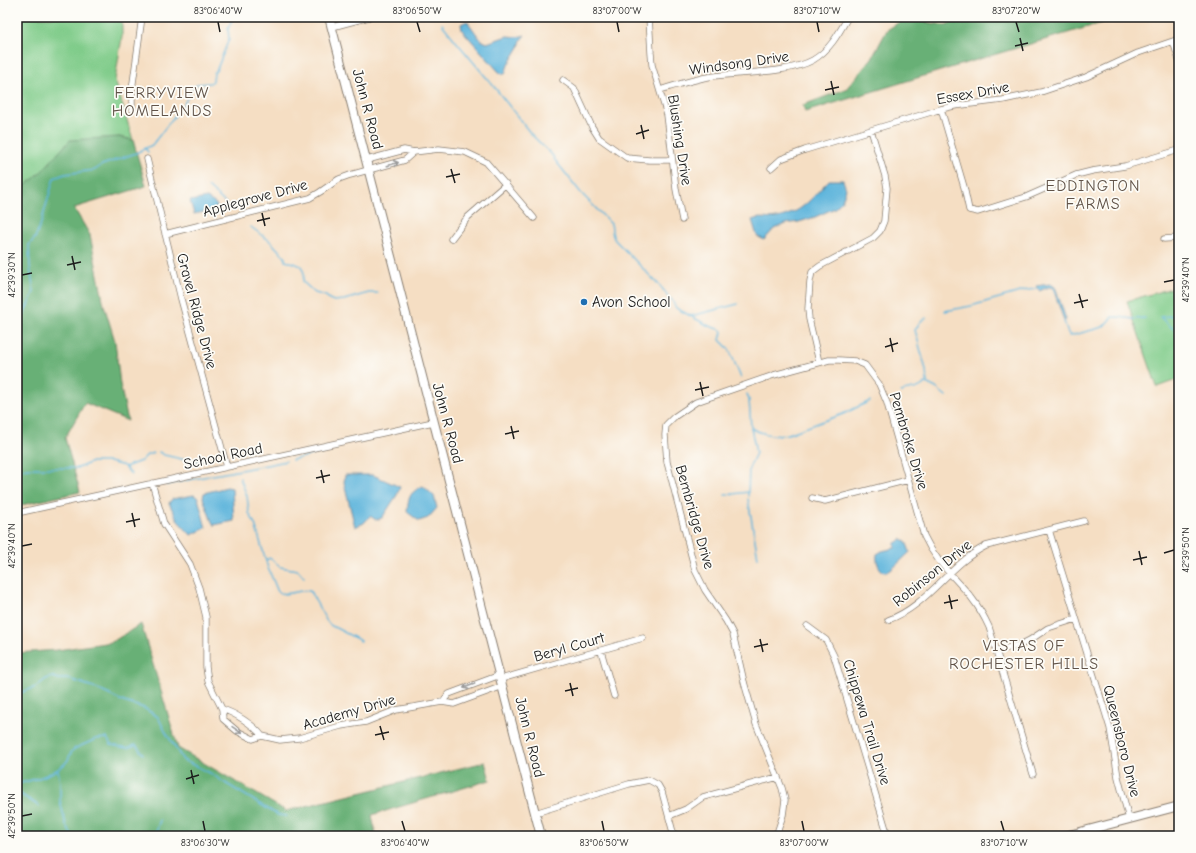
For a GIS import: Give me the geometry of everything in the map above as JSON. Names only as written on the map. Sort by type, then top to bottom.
[{"type":"main road","name":"John R Road","points":[[329,17],[370,171],[433,422],[502,680],[541,836]]},
{"type":"main road","points":[[1065,836],[1179,806]]},
{"type":"street","points":[[132,109],[132,90],[142,17]]},
{"type":"street","points":[[332,27],[369,17]]},
{"type":"street","name":"Blushing Drive","points":[[649,17],[650,53],[652,65],[667,115],[672,160],[682,220]]},
{"type":"street","name":"Windsong Drive","points":[[660,90],[707,77],[787,69],[801,66],[815,59],[828,48],[836,38],[848,17]]},
{"type":"street","name":"Essex Drive","points":[[771,168],[781,159],[804,150],[941,109],[1023,96],[1063,85],[1093,74],[1138,53],[1179,39]]},
{"type":"street","points":[[1173,41],[1179,60]]},
{"type":"street","points":[[563,80],[574,88],[592,127],[599,138],[628,158],[672,160]]},
{"type":"street","points":[[941,109],[964,186],[969,210],[978,212],[1026,197],[1076,175],[1125,166],[1179,150]]},
{"type":"street","points":[[819,362],[808,309],[812,272],[820,266],[872,238],[880,231],[884,220],[887,188],[885,176],[871,130]]},
{"type":"street","points":[[367,160],[404,150],[414,152],[439,149],[466,152],[486,162],[534,218]]},
{"type":"street","name":"Applegrove Drive","points":[[165,234],[310,198],[340,179],[405,160],[414,152]]},
{"type":"street","name":"Gravel Ridge Drive","points":[[147,159],[182,306],[227,467]]},
{"type":"street","points":[[451,239],[468,217],[506,184]]},
{"type":"street","points":[[1164,239],[1179,238]]},
{"type":"street","name":"Pembroke Drive","points":[[819,362],[839,360],[865,365],[879,384],[887,403],[924,536],[932,551],[972,598],[983,614],[997,651],[1034,774]]},
{"type":"street","name":"Bembridge Drive","points":[[776,836],[783,815],[785,800],[782,788],[756,724],[744,682],[733,634],[703,586],[695,570],[667,462],[665,435],[666,424],[696,402],[774,375],[819,362]]},
{"type":"street","name":"School Road","points":[[17,513],[433,422]]},
{"type":"street","points":[[812,498],[826,501],[908,480]]},
{"type":"street","name":"Academy Drive","points":[[152,483],[164,524],[190,564],[199,588],[206,617],[206,667],[208,681],[222,709],[223,719],[237,731],[253,739],[262,736],[280,740],[299,738],[341,726],[366,722],[396,710],[442,702],[454,704],[502,680]]},
{"type":"street","name":"Robinson Drive","points":[[888,620],[900,616],[914,607],[973,553],[986,546],[1084,521]]},
{"type":"street","name":"Queensboro Drive","points":[[1049,530],[1110,728],[1118,777],[1130,819]]},
{"type":"street","points":[[997,651],[1022,644],[1048,628],[1076,619]]},
{"type":"street","name":"Chippewa Trail Drive","points":[[806,626],[826,640],[834,656],[888,836]]},
{"type":"street","name":"Beryl Court","points":[[502,680],[643,638]]},
{"type":"street","points":[[601,651],[614,696]]},
{"type":"street","name":"Academy Drive","points":[[442,702],[449,694],[502,680]]},
{"type":"street","points":[[222,709],[230,711],[256,729],[262,736]]},
{"type":"street","points":[[669,816],[686,809],[707,796],[778,777]]},
{"type":"street","points":[[535,813],[642,780],[649,780],[658,785],[662,792],[674,836]]},
{"type":"green space","points":[[17,17],[122,17],[122,37],[115,80],[133,140],[119,137],[41,172],[17,193]]},
{"type":"green space","points":[[966,17],[1122,17],[805,112],[803,105],[846,89],[872,58],[887,30],[904,19],[945,25]]},
{"type":"green space","points":[[119,137],[133,140],[146,186],[74,208],[90,235],[104,305],[115,341],[120,384],[128,421],[85,403],[65,438],[80,492],[17,506],[17,193],[41,172],[70,140]]},
{"type":"green space","points":[[1179,286],[1179,379],[1157,387],[1127,301]]},
{"type":"green space","points":[[141,624],[178,748],[286,811],[485,762],[490,780],[372,815],[376,836],[17,836],[17,653],[57,650],[112,642]]},
{"type":"water","points":[[467,21],[481,40],[487,43],[507,36],[517,37],[525,35],[508,65],[505,74],[499,72],[462,30],[461,24]]},
{"type":"water","points":[[829,180],[843,180],[846,189],[842,201],[835,208],[815,217],[799,222],[785,224],[774,229],[764,240],[757,236],[752,220],[758,218],[777,218],[794,212],[806,204]]},
{"type":"water","points":[[207,198],[216,204],[217,207],[210,211],[194,214],[190,201]]},
{"type":"water","points":[[1050,284],[1056,289],[1066,319],[1065,321],[1053,288],[1049,287],[1039,291],[1036,286]]},
{"type":"water","points":[[345,475],[373,475],[400,487],[397,495],[382,518],[376,520],[370,516],[364,523],[355,527],[344,483]]},
{"type":"water","points":[[423,486],[434,496],[437,508],[428,518],[419,521],[407,512],[408,502],[412,493]]},
{"type":"water","points":[[227,487],[232,488],[234,521],[214,525],[203,498],[204,493]]},
{"type":"water","points":[[194,495],[198,498],[206,528],[191,535],[178,521],[169,503],[172,499]]},
{"type":"water","points":[[902,539],[906,541],[910,552],[891,570],[884,572],[878,564],[877,554],[882,551],[895,548],[895,543]]},
{"type":"waterway","points":[[17,346],[17,339],[22,318],[34,292],[30,267],[29,245],[35,238],[41,223],[54,178],[65,174],[95,170],[102,165],[136,153],[152,145],[176,114],[181,110],[192,88],[197,84],[210,83],[213,81],[214,73],[229,39],[228,29],[233,17]]},
{"type":"waterway","points":[[442,24],[531,134],[553,156],[581,193],[611,224],[615,240],[660,286],[672,300],[676,308],[709,326],[721,330],[720,340],[729,349],[741,378]]},
{"type":"waterway","points":[[145,148],[148,152]]},
{"type":"waterway","points":[[208,187],[233,210]]},
{"type":"waterway","points":[[251,227],[270,241],[285,257],[285,261],[301,266],[304,273],[303,282],[315,293],[326,296],[334,301],[344,300],[369,293],[378,293]]},
{"type":"waterway","points":[[945,311],[971,306],[1027,290],[1037,289]]},
{"type":"waterway","points":[[691,316],[738,304]]},
{"type":"waterway","points":[[1161,317],[1179,315]]},
{"type":"waterway","points":[[1064,321],[1070,336],[1103,327],[1112,317],[1133,319],[1145,318]]},
{"type":"waterway","points":[[1160,317],[1179,334]]},
{"type":"waterway","points":[[901,392],[917,388],[927,382],[926,370],[915,330],[920,322],[926,318]]},
{"type":"waterway","points":[[926,383],[936,388],[946,396]]},
{"type":"waterway","points":[[747,394],[756,453],[749,468],[748,496]]},
{"type":"waterway","points":[[751,428],[769,434],[788,434],[843,414],[870,401]]},
{"type":"waterway","points":[[159,452],[164,455],[190,461],[209,460]]},
{"type":"waterway","points":[[292,460],[322,452]]},
{"type":"waterway","points":[[125,467],[141,461],[147,455],[153,453]]},
{"type":"waterway","points":[[166,485],[286,461]]},
{"type":"waterway","points":[[17,471],[27,468],[78,468],[92,462],[109,462],[124,466],[131,474]]},
{"type":"waterway","points":[[240,478],[247,496],[249,513],[255,524],[268,568],[278,592],[285,594],[310,591],[330,625],[361,641]]},
{"type":"waterway","points":[[725,495],[748,492]]},
{"type":"waterway","points":[[748,499],[758,558]]},
{"type":"waterway","points":[[266,560],[270,558],[280,567],[298,570],[304,577]]},
{"type":"waterway","points":[[17,694],[36,687],[46,679],[53,677],[59,679],[69,679],[93,687],[124,702],[144,708],[158,717],[183,760],[210,773],[278,815],[287,816]]},
{"type":"waterway","points":[[17,784],[52,773],[64,765],[74,749],[96,739],[107,738],[111,745],[127,748],[136,745],[143,754]]},
{"type":"waterway","points":[[58,770],[60,801],[66,825],[72,836]]},
{"type":"waterway","points":[[17,792],[39,806]]},
{"type":"waterway","points":[[155,836],[160,820]]},
{"type":"place","name":"Avon School","points":[[584,302]]},
{"type":"district","name":"FERRYVIEW HOMELANDS","points":[[162,101]]},
{"type":"district","name":"EDDINGTON FARMS","points":[[1093,194]]},
{"type":"district","name":"VISTAS OF ROCHESTER HILLS","points":[[1024,654]]}]
